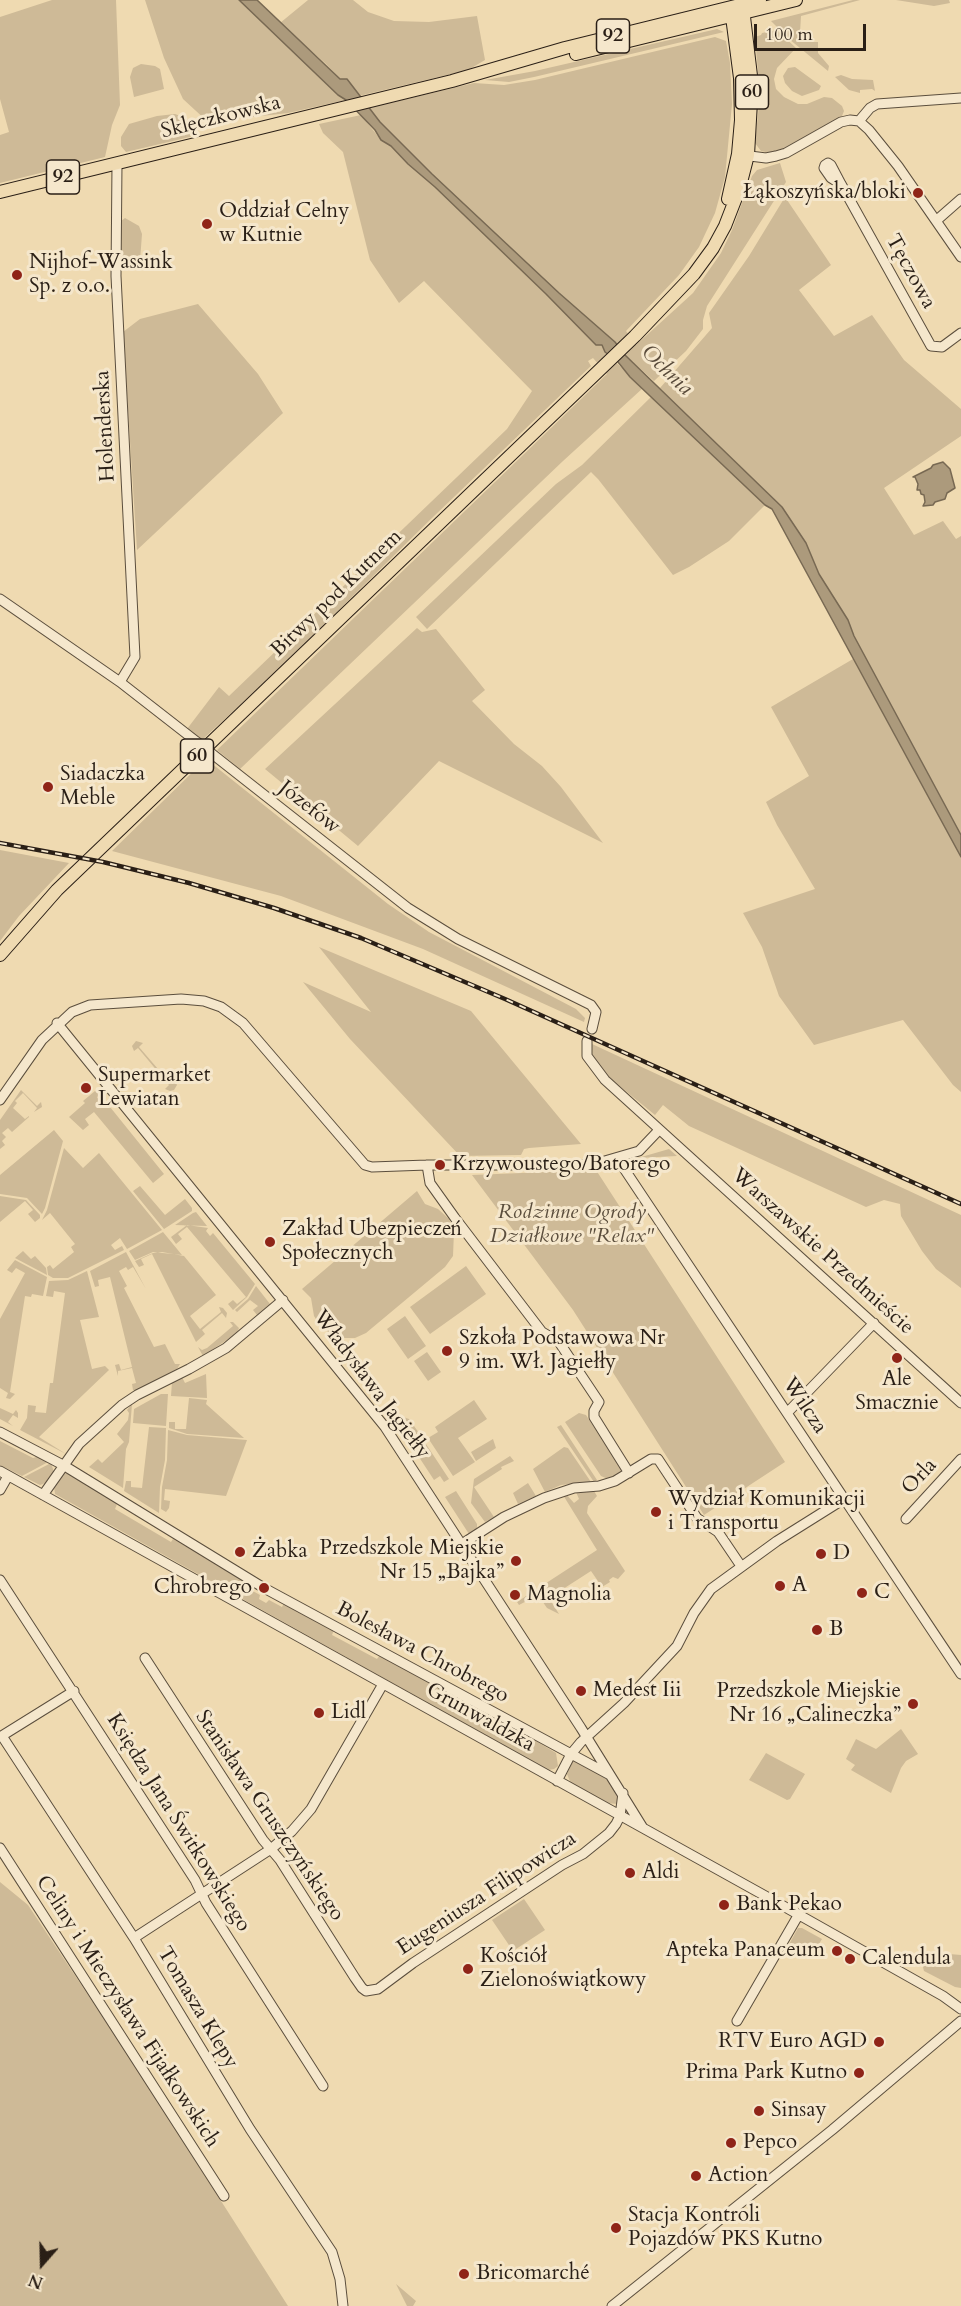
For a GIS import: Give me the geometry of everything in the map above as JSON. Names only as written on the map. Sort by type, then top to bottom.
[{"type":"main road","points":[[737,6],[796,0]]},
{"type":"main road","points":[[706,21],[740,30],[761,4]]},
{"type":"main road","name":"Sklęczkowska","points":[[452,81],[463,81],[706,21],[737,6]]},
{"type":"main road","name":"Sklęczkowska","points":[[0,192],[393,96],[565,48],[737,6]]},
{"type":"main road","name":"60","points":[[737,6],[740,30]]},
{"type":"main road","name":"Bitwy pod Kutnem","points":[[0,955],[57,890],[631,340],[683,287],[715,246],[739,190],[752,96],[740,30]]},
{"type":"street","points":[[859,121],[870,108],[877,104],[961,98]]},
{"type":"street","points":[[743,155],[766,158],[786,153],[841,122],[859,121],[898,166],[961,257]]},
{"type":"street","name":"Holenderska","points":[[117,164],[116,276],[135,657],[120,682]]},
{"type":"street","name":"Tęczowa","points":[[841,184],[931,346],[942,347],[961,333]]},
{"type":"street","points":[[937,220],[961,199]]},
{"type":"street","name":"Józefów","points":[[0,599],[120,682],[416,913],[458,939],[591,1005],[596,1012],[592,1029]]},
{"type":"street","points":[[0,1100],[42,1040],[57,1023],[72,1012],[90,1005],[116,1002],[181,999],[204,1001],[221,1007],[243,1023],[365,1165],[372,1167],[591,1165],[639,1151],[659,1130],[598,1073],[587,1056],[587,1041]]},
{"type":"street","name":"Władysława Jagiełły","points":[[57,1023],[384,1427],[462,1544],[644,1829]]},
{"type":"street","name":"Warszawskie Przedmieście","points":[[659,1130],[961,1402]]},
{"type":"street","name":"Wilcza","points":[[617,1158],[961,1674]]},
{"type":"street","points":[[427,1165],[430,1183],[455,1218],[542,1332],[559,1342],[599,1402],[594,1416],[629,1473]]},
{"type":"street","points":[[43,1495],[79,1444],[127,1402],[226,1348],[283,1300]]},
{"type":"street","points":[[787,1413],[874,1323]]},
{"type":"street","name":"Bolesława Chrobrego","points":[[0,1432],[63,1465],[264,1588],[612,1777]]},
{"type":"street","points":[[462,1544],[504,1517],[544,1498],[574,1488],[599,1486],[615,1481],[651,1459],[658,1459],[698,1518],[718,1532],[741,1566]]},
{"type":"street","name":"Orla","points":[[906,1519],[961,1460]]},
{"type":"street","points":[[0,1490],[4,1473]]},
{"type":"street","name":"Grunwaldzka","points":[[4,1473],[799,1914],[943,1996],[961,2009]]},
{"type":"street","points":[[557,1781],[571,1754],[586,1737],[624,1704],[660,1666],[681,1639],[694,1613],[711,1589],[741,1566],[844,1499]]},
{"type":"street","name":"Księdza Jana Świtkowskiego","points":[[0,1580],[74,1691],[323,2086]]},
{"type":"street","name":"Stanisława Gruszczyńskiego","points":[[145,1658],[358,1983],[366,1991]]},
{"type":"street","points":[[134,1938],[271,1849],[292,1831],[311,1809],[382,1684]]},
{"type":"street","points":[[1,1736],[74,1691]]},
{"type":"street","name":"Tomasza Klepy","points":[[1,1736],[134,1938],[250,2129],[332,2252],[340,2279],[343,2306]]},
{"type":"street","points":[[620,1816],[623,1794]]},
{"type":"street","name":"Eugeniusza Filipowicza","points":[[366,1991],[378,1989],[561,1865],[583,1854],[609,1833],[620,1816]]},
{"type":"street","name":"Celiny i Mieczysława Fijałkowskich","points":[[0,1848],[224,2196]]},
{"type":"street","points":[[738,2021],[799,1914]]},
{"type":"street","name":"Grunwaldzka","points":[[943,1996],[961,2001]]},
{"type":"street","points":[[612,2306],[780,2172],[951,2032],[961,2021]]},
{"type":"street","points":[[951,2032],[961,2028]]},
{"type":"green space","points":[[52,0],[116,0],[120,105],[112,125],[105,157],[0,183],[0,135],[9,132],[0,99],[0,17]]},
{"type":"green space","points":[[145,0],[239,0],[338,95],[346,100],[288,113],[208,122],[183,99],[164,58]]},
{"type":"green space","points":[[308,0],[353,0],[368,12],[394,21],[429,22],[477,16],[485,60],[468,70],[359,96],[347,80],[340,79],[280,23]]},
{"type":"green space","points":[[860,0],[801,16],[800,33],[808,42],[818,42],[818,53],[829,66],[828,71],[771,21]]},
{"type":"green space","points":[[896,0],[949,0],[950,3],[934,6]]},
{"type":"green space","points":[[717,29],[724,32],[534,77],[509,82],[485,80],[535,71]]},
{"type":"green space","points":[[777,30],[796,48],[777,68],[774,79],[776,89],[784,97],[798,104],[807,104],[824,97],[832,98],[842,106],[844,111],[842,116],[823,128],[782,150],[770,153],[761,151],[755,143],[760,95],[755,37]]},
{"type":"green space","points":[[715,37],[726,41],[730,63],[732,104],[725,177],[715,213],[699,247],[679,275],[626,331],[636,345],[693,293],[721,253],[752,176],[757,170],[780,163],[786,182],[707,306],[703,329],[686,351],[654,381],[625,355],[615,342],[432,174],[369,108],[474,83],[504,85],[535,80]]},
{"type":"green space","points":[[141,64],[160,69],[164,89],[134,97],[130,77],[133,68]]},
{"type":"green space","points":[[795,67],[821,86],[819,90],[802,96],[792,91],[785,83],[783,76],[788,68]]},
{"type":"green space","points":[[841,75],[852,79],[873,80],[875,91],[860,90],[860,93],[849,90],[835,77]]},
{"type":"green space","points":[[175,114],[186,118],[192,124],[194,136],[126,152],[121,146],[121,137],[129,124],[157,116]]},
{"type":"green space","points":[[361,115],[381,140],[391,146],[565,313],[602,345],[605,352],[643,388],[563,461],[240,769],[217,750],[607,374],[593,358],[588,361],[591,366],[278,670],[202,740],[187,729],[219,687],[229,696],[507,429],[532,391],[424,281],[399,303],[370,260],[343,152],[323,133],[319,124]]},
{"type":"green space","points":[[785,197],[831,265],[799,290],[834,336],[872,315],[904,360],[961,409],[961,436],[884,488],[914,535],[943,521],[956,539],[961,536],[961,835],[854,636],[848,620],[819,574],[806,543],[782,507],[660,388],[712,328],[709,313],[749,256]]},
{"type":"green space","points":[[125,218],[139,226],[142,234],[140,261],[135,265],[125,266],[120,260],[121,221]]},
{"type":"green space","points":[[198,304],[258,374],[283,413],[137,550],[123,332],[140,319]]},
{"type":"green space","points":[[652,396],[765,505],[729,541],[673,575],[591,472],[427,629],[416,617],[556,484],[582,465]]},
{"type":"green space","points":[[417,628],[422,632],[436,629],[485,690],[472,701],[514,744],[542,766],[561,787],[603,843],[439,761],[358,846],[265,769]]},
{"type":"green space","points":[[853,659],[961,857],[961,1092],[953,1085],[903,1020],[814,1045],[779,996],[762,947],[743,913],[815,889],[766,802],[809,776],[771,707]]},
{"type":"green space","points":[[206,759],[388,904],[429,932],[576,1009],[585,1018],[584,1022],[423,949],[281,896],[112,851]]},
{"type":"green space","points":[[0,850],[69,863],[19,916],[0,941]]},
{"type":"green space","points":[[319,947],[471,1011],[581,1144],[529,1148],[524,1149],[521,1155],[460,1156],[350,1039],[303,982],[371,1012]]},
{"type":"green space","points":[[136,1041],[143,1043],[139,1047],[171,1084],[175,1081],[177,1085],[174,1090],[165,1089],[169,1085],[138,1048],[134,1051],[132,1046]]},
{"type":"green space","points":[[592,1044],[961,1215],[961,1288],[936,1269],[922,1251],[901,1216],[900,1204],[884,1200],[866,1207],[689,1126],[663,1105],[655,1115],[606,1075],[590,1052]]},
{"type":"green space","points":[[21,1090],[37,1106],[41,1102],[42,1107],[34,1112],[37,1108],[23,1093],[15,1101],[17,1103],[13,1108],[25,1119],[29,1117],[12,1132],[8,1128],[2,1133],[6,1137],[2,1141],[5,1145],[0,1149],[0,1120]]},
{"type":"green space","points":[[95,1091],[100,1095],[97,1097],[99,1100],[102,1097],[164,1174],[153,1183],[94,1112],[85,1119],[89,1125],[83,1130],[69,1117]]},
{"type":"green space","points":[[54,1130],[63,1141],[42,1214],[27,1198],[0,1194],[0,1175]]},
{"type":"green space","points":[[64,1148],[83,1168],[99,1153],[162,1230],[127,1249],[120,1238],[111,1245],[115,1250],[122,1246],[124,1250],[68,1278],[53,1278],[48,1275],[47,1267],[50,1265],[53,1269],[74,1252],[71,1247],[75,1244],[50,1213],[42,1220],[47,1210]]},
{"type":"green space","points":[[669,1149],[677,1156],[638,1158]]},
{"type":"green space","name":"Rodzinne Ogrody Działkowe \"Relax\"","points":[[596,1170],[785,1462],[704,1515],[573,1310],[472,1175]]},
{"type":"green space","points":[[140,1186],[165,1215],[185,1199],[192,1211],[164,1229],[133,1191]]},
{"type":"green space","points":[[417,1191],[425,1204],[438,1209],[449,1219],[454,1231],[453,1256],[445,1267],[366,1333],[355,1338],[343,1338],[331,1334],[321,1327],[314,1316],[311,1298],[302,1289]]},
{"type":"green space","points":[[0,1196],[26,1200],[40,1215],[40,1218],[35,1222],[28,1214],[33,1210],[25,1201],[0,1222]]},
{"type":"green space","points":[[196,1212],[207,1226],[175,1225],[193,1213]]},
{"type":"green space","points":[[187,1225],[208,1228],[206,1231],[210,1236],[213,1233],[255,1284],[247,1297],[233,1310],[228,1304],[233,1300],[237,1304],[246,1297],[187,1227],[178,1234],[182,1239],[176,1244],[171,1237]]},
{"type":"green space","points":[[163,1232],[182,1255],[153,1252],[135,1260],[129,1251]]},
{"type":"green space","points":[[23,1251],[31,1259],[35,1256],[46,1268],[47,1275],[15,1258]]},
{"type":"green space","points":[[126,1252],[146,1289],[133,1267],[128,1270],[126,1267],[119,1271],[127,1286],[124,1288],[154,1347],[165,1344],[175,1364],[180,1364],[177,1369],[136,1390],[133,1390],[132,1384],[136,1383],[132,1368],[118,1371],[118,1376],[115,1365],[119,1364],[121,1370],[132,1367],[110,1277],[98,1280],[99,1286],[95,1287],[90,1271]]},
{"type":"green space","points":[[162,1252],[184,1256],[216,1295],[190,1316],[200,1329],[221,1312],[219,1307],[227,1313],[226,1318],[222,1313],[202,1330],[205,1334],[196,1342],[152,1254],[141,1259],[144,1265],[139,1267],[135,1261],[153,1253]]},
{"type":"green space","points":[[15,1260],[47,1277],[43,1296],[32,1294],[31,1297],[25,1296],[10,1392],[15,1394],[10,1399],[6,1398],[8,1393],[0,1388],[0,1319],[25,1273],[16,1268],[12,1273],[7,1270]]},
{"type":"green space","points":[[466,1266],[486,1294],[430,1334],[410,1307]]},
{"type":"green space","points":[[87,1271],[99,1317],[80,1320],[92,1369],[105,1366],[109,1370],[39,1437],[66,1454],[20,1430],[27,1418],[28,1405],[36,1406],[35,1412],[46,1413],[50,1383],[53,1383],[65,1293],[54,1291],[53,1297],[46,1296],[49,1281],[68,1280]]},
{"type":"green space","points":[[256,1286],[270,1304],[257,1315],[253,1310],[258,1306],[250,1300],[237,1312],[235,1310],[248,1299]]},
{"type":"green space","points":[[405,1316],[426,1346],[408,1359],[387,1329]]},
{"type":"green space","points":[[230,1322],[239,1328],[237,1333],[203,1356],[198,1347],[202,1350],[207,1348],[233,1326]]},
{"type":"green space","points":[[427,1352],[441,1372],[428,1381],[414,1361]]},
{"type":"green space","points":[[206,1374],[207,1398],[171,1396],[172,1382],[182,1377],[185,1383]]},
{"type":"green space","points":[[161,1394],[168,1394],[166,1426],[133,1423],[134,1409]]},
{"type":"green space","points":[[189,1398],[207,1400],[206,1404],[244,1438],[187,1434],[169,1428],[169,1422],[175,1422],[175,1429],[186,1429]]},
{"type":"green space","points":[[474,1400],[487,1419],[458,1438],[475,1462],[453,1476],[428,1438],[438,1432],[435,1427]]},
{"type":"green space","points":[[132,1404],[123,1488],[89,1467],[98,1459],[102,1463],[124,1442],[117,1434],[128,1420],[127,1410]]},
{"type":"green space","points":[[0,1408],[13,1414],[16,1410],[18,1418],[13,1415],[8,1422],[13,1426],[0,1419]]},
{"type":"green space","points":[[579,1413],[586,1415],[622,1470],[616,1475],[608,1479],[601,1476],[565,1422]]},
{"type":"green space","points":[[403,1417],[409,1419],[419,1433],[418,1439],[411,1445],[396,1421]]},
{"type":"green space","points":[[561,1425],[597,1480],[594,1482],[557,1427]]},
{"type":"green space","points":[[149,1427],[166,1428],[159,1513],[124,1491],[126,1481],[131,1481],[131,1487],[142,1488]]},
{"type":"green space","points":[[168,1430],[187,1435],[247,1440],[226,1496],[165,1489],[164,1500],[170,1501],[169,1508],[166,1512],[161,1509]]},
{"type":"green space","points":[[493,1439],[496,1448],[476,1461],[471,1452]]},
{"type":"green space","points":[[0,1441],[33,1458],[40,1456],[50,1461],[22,1476],[0,1465]]},
{"type":"green space","points":[[424,1441],[449,1479],[444,1482],[440,1476],[434,1480],[413,1448]]},
{"type":"green space","points":[[564,1447],[568,1448],[591,1482],[561,1485],[545,1492],[533,1469]]},
{"type":"green space","points":[[510,1456],[514,1461],[501,1467],[502,1469],[474,1487],[494,1517],[485,1522],[471,1503],[474,1479]]},
{"type":"green space","points":[[51,1463],[54,1472],[48,1482],[40,1485],[24,1477]]},
{"type":"green space","points":[[70,1473],[117,1504],[115,1509],[171,1542],[173,1539],[244,1580],[242,1585],[260,1595],[259,1599],[266,1603],[269,1600],[282,1607],[284,1603],[334,1630],[332,1635],[377,1659],[380,1655],[556,1753],[558,1766],[548,1770],[55,1494],[54,1487],[60,1475]]},
{"type":"green space","points":[[528,1483],[536,1496],[518,1504],[513,1493]]},
{"type":"green space","points":[[456,1491],[477,1524],[477,1528],[469,1534],[445,1497]]},
{"type":"green space","points":[[594,1491],[597,1496],[588,1506],[587,1513],[625,1571],[618,1579],[613,1577],[602,1587],[591,1571],[549,1598],[559,1614],[547,1608],[538,1595],[519,1605],[517,1602],[597,1550],[563,1495],[566,1494],[574,1503],[579,1499],[576,1492]]},
{"type":"green space","points":[[901,1729],[918,1754],[906,1761],[901,1768],[891,1793],[851,1770],[855,1765],[846,1759],[856,1739],[876,1749]]},
{"type":"green space","points":[[766,1753],[805,1774],[790,1799],[787,1800],[749,1780]]},
{"type":"green space","points":[[573,1760],[577,1760],[606,1778],[617,1793],[619,1800],[617,1804],[606,1803],[571,1784],[567,1774]]},
{"type":"green space","points":[[0,1882],[28,1905],[128,2055],[288,2306],[0,2306]]},
{"type":"green space","points":[[524,1899],[545,1930],[513,1951],[492,1920]]},
{"type":"green space","points":[[798,1928],[822,1939],[813,1954],[797,1946],[791,1951],[787,1948]]},
{"type":"green space","points":[[938,1953],[961,1955],[961,1988],[924,1971],[923,1967],[928,1956]]},
{"type":"green space","points":[[396,2284],[416,2301],[413,2306],[407,2306]]},
{"type":"shaded area","points":[[239,0],[257,0],[340,79],[347,79],[380,122],[432,174],[615,342],[625,355],[782,507],[806,543],[819,574],[848,620],[854,636],[961,835],[961,857],[772,509],[765,505],[630,377],[618,362],[605,352],[602,345],[596,345],[435,187],[391,146],[381,140],[375,130],[346,100],[338,95]]},
{"type":"shaded area","points":[[943,462],[950,469],[955,488],[947,493],[945,499],[933,505],[923,506],[924,495],[917,490],[918,484],[913,477]]},
{"type":"railway","points":[[0,843],[103,862],[189,883],[274,908],[361,938],[505,999],[961,1204]]},
{"type":"place","name":"Łąkoszyńska/bloki","points":[[918,193]]},
{"type":"place","name":"Oddział Celny w Kutnie","points":[[207,224]]},
{"type":"place","name":"Nijhof-Wassink Sp. z o.o.","points":[[17,275]]},
{"type":"place","name":"Siadaczka Meble","points":[[48,787]]},
{"type":"place","name":"Supermarket Lewiatan","points":[[86,1088]]},
{"type":"place","name":"Krzywoustego/Batorego","points":[[440,1165]]},
{"type":"place","name":"Zakład Ubezpieczeń Społecznych","points":[[270,1242]]},
{"type":"place","name":"Szkoła Podstawowa Nr 9 im. Wł. Jagiełły","points":[[447,1351]]},
{"type":"place","name":"Ale Smacznie","points":[[897,1358]]},
{"type":"place","name":"Wydział Komunikacji i Transportu","points":[[656,1512]]},
{"type":"place","name":"Żabka","points":[[240,1552]]},
{"type":"place","name":"D","points":[[821,1554]]},
{"type":"place","name":"Przedszkole Miejskie Nr 15 „Bajka”","points":[[516,1561]]},
{"type":"place","name":"A","points":[[780,1586]]},
{"type":"place","name":"Chrobrego","points":[[264,1588]]},
{"type":"place","name":"C","points":[[862,1593]]},
{"type":"place","name":"Magnolia","points":[[515,1595]]},
{"type":"place","name":"B","points":[[817,1630]]},
{"type":"place","name":"Medest Iii","points":[[581,1691]]},
{"type":"place","name":"Przedszkole Miejskie Nr 16 „Calineczka”","points":[[913,1704]]},
{"type":"place","name":"Lidl","points":[[319,1713]]},
{"type":"place","name":"Aldi","points":[[630,1873]]},
{"type":"place","name":"Bank Pekao","points":[[724,1905]]},
{"type":"place","name":"Apteka Panaceum","points":[[837,1951]]},
{"type":"place","name":"Calendula","points":[[850,1959]]},
{"type":"place","name":"Kościół Zielonoświątkowy","points":[[468,1969]]},
{"type":"place","name":"RTV Euro AGD","points":[[879,2042]]},
{"type":"place","name":"Prima Park Kutno","points":[[859,2073]]},
{"type":"place","name":"Sinsay","points":[[759,2111]]},
{"type":"place","name":"Pepco","points":[[731,2143]]},
{"type":"place","name":"Action","points":[[696,2176]]},
{"type":"place","name":"Stacja Kontroli Pojazdów PKS Kutno","points":[[616,2228]]},
{"type":"place","name":"Bricomarché","points":[[464,2274]]},
{"type":"water label","name":"Ochnia","points":[[666,371]]}]
